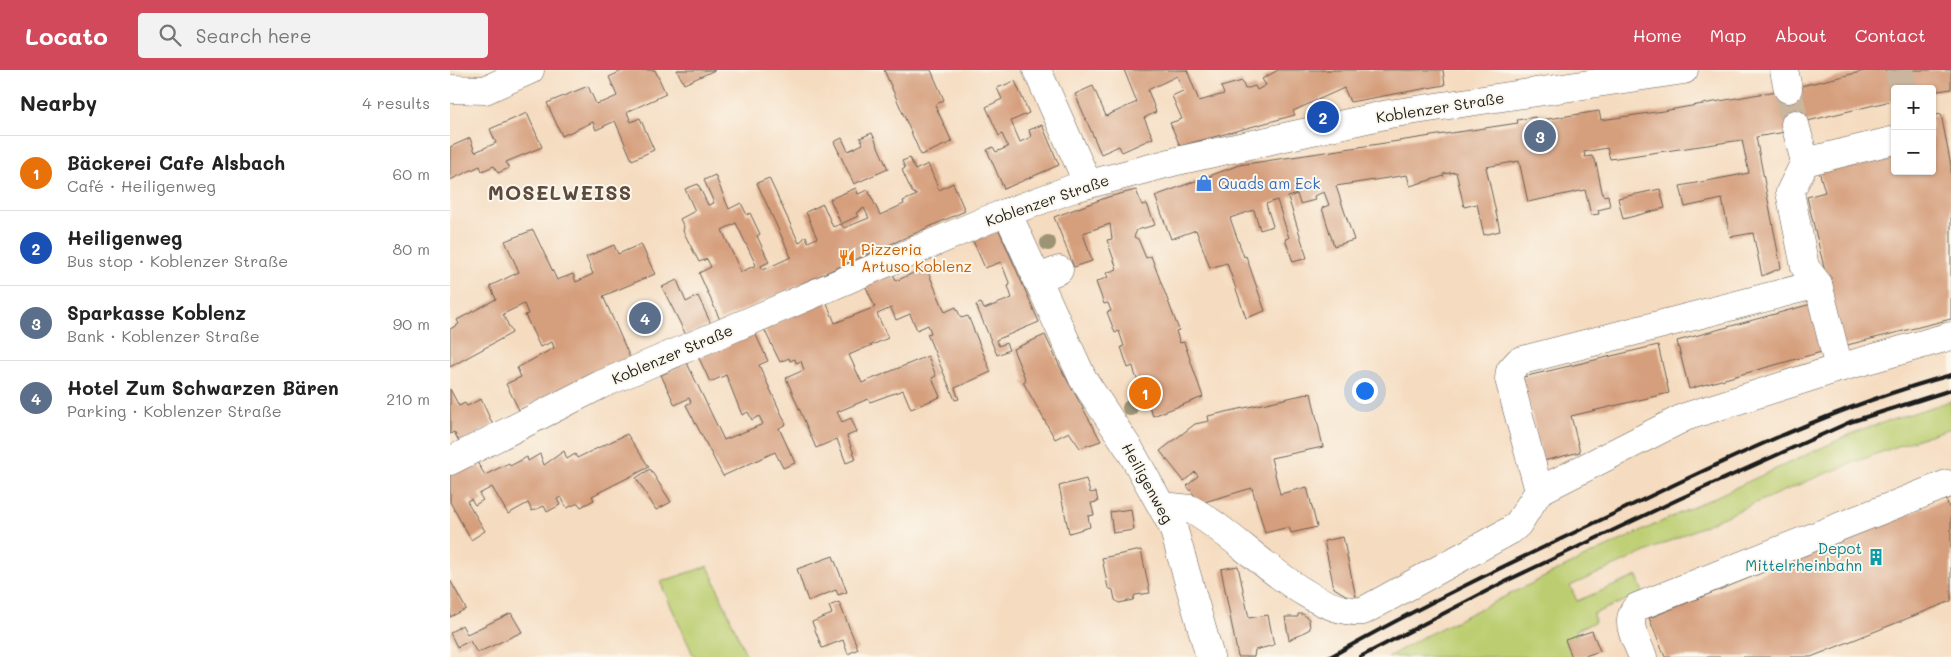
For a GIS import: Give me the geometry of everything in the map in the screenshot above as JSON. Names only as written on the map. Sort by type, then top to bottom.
[{"type":"street","points":[[450,90],[485,90],[530,70]]},
{"type":"street","points":[[1037,70],[1088,184]]},
{"type":"street","name":"Koblenzer Straße","points":[[450,461],[600,385],[1007,212],[1088,184],[1177,161],[1389,114],[1684,70]]},
{"type":"street","points":[[1795,124],[1805,162],[1790,192],[1805,267],[1818,284],[1839,368]]},
{"type":"street","points":[[1805,162],[1891,141]]},
{"type":"street","name":"Heiligenweg","points":[[1007,212],[1047,274],[1083,379],[1130,450],[1173,527],[1210,657]]},
{"type":"street","points":[[1539,491],[1509,379],[1510,371],[1519,361],[1818,284]]},
{"type":"street","points":[[1164,510],[1180,507],[1201,514],[1313,597],[1341,610],[1354,612],[1372,608],[1511,530],[1518,524],[1539,491],[1685,418],[1839,368],[1951,336]]},
{"type":"street","points":[[1643,657],[1630,624],[1632,612],[1637,607],[1947,484]]},
{"type":"green space","points":[[1951,401],[1951,428],[1806,482],[1711,522],[1570,586],[1577,601],[1637,576],[1643,593],[1593,614],[1595,622],[1576,630],[1578,636],[1565,640],[1572,657],[1388,657],[1419,639],[1585,557],[1860,430]]},
{"type":"green space","points":[[708,566],[747,657],[694,657],[660,582]]},
{"type":"building","points":[[624,70],[655,70],[666,94],[627,112],[631,122],[640,118],[654,150],[632,160],[615,121],[596,130],[593,122],[562,136],[547,103],[588,86],[596,104],[606,101],[617,96],[609,77]]},
{"type":"building","points":[[677,70],[715,70],[684,84]]},
{"type":"building","points":[[884,70],[931,70],[944,100],[935,105],[952,142],[921,155]]},
{"type":"building","points":[[1124,70],[1187,70],[1199,101],[1224,94],[1221,87],[1242,81],[1245,89],[1255,86],[1257,90],[1266,85],[1262,79],[1278,70],[1443,70],[1445,85],[1350,102],[1344,88],[1293,111],[1295,115],[1180,146],[1170,123],[1182,119],[1172,96],[1183,91],[1177,76],[1148,90],[1156,112],[1144,118],[1153,138],[1122,152],[1119,146],[1101,154],[1075,94],[1093,86],[1106,116],[1137,102]]},
{"type":"building","points":[[1869,70],[1951,70],[1951,89],[1936,91],[1936,85],[1891,85],[1891,101],[1795,124],[1791,131],[1756,137],[1781,268],[1762,276],[1753,233],[1730,237],[1722,199],[1685,207],[1680,186],[1749,173],[1742,140],[1610,159],[1607,148],[1584,152],[1585,157],[1592,156],[1596,163],[1603,196],[1608,195],[1610,207],[1598,210],[1599,214],[1591,215],[1585,190],[1528,202],[1519,161],[1486,167],[1500,231],[1484,235],[1477,204],[1464,207],[1456,172],[1443,174],[1444,176],[1410,186],[1407,175],[1336,186],[1354,240],[1334,246],[1322,208],[1329,205],[1324,192],[1314,196],[1315,200],[1300,204],[1297,194],[1288,197],[1307,258],[1293,262],[1285,239],[1289,238],[1277,200],[1266,204],[1273,226],[1260,230],[1254,210],[1230,218],[1244,257],[1246,256],[1265,311],[1246,318],[1227,263],[1210,268],[1196,230],[1171,239],[1155,196],[1239,165],[1518,123],[1517,120],[1535,117],[1535,121],[1599,111],[1601,120],[1788,89]]},
{"type":"building","points":[[1015,81],[1029,113],[1011,121],[1020,142],[1031,137],[1029,130],[1042,125],[1059,165],[1004,189],[987,150],[993,147],[996,152],[1008,147],[1002,134],[999,136],[986,107],[1002,99],[997,88]]},
{"type":"building","points":[[527,113],[542,147],[506,162],[509,168],[498,173],[494,166],[482,171],[480,166],[450,180],[450,147],[470,138],[475,152],[496,143],[490,129]]},
{"type":"building","points":[[1941,114],[1951,166],[1951,319],[1843,346],[1807,197],[1825,192],[1819,171],[1891,154],[1891,175],[1936,175],[1936,115]]},
{"type":"building","points":[[872,133],[888,169],[854,184],[834,142],[842,138],[848,151],[863,144],[860,138]]},
{"type":"building","points":[[910,158],[915,170],[928,164],[939,190],[953,183],[965,211],[720,320],[699,273],[711,267],[707,259],[699,262],[683,231],[684,227],[680,219],[695,211],[685,189],[698,184],[708,205],[714,203],[704,180],[715,175],[729,209],[741,203],[747,215],[750,213],[760,234],[757,236],[769,262],[761,266],[763,270],[791,257],[757,183],[769,178],[799,243],[806,236],[808,242],[817,238],[806,212],[823,204],[833,227],[841,224],[830,199],[856,188],[858,194],[868,190],[880,215],[904,204],[903,201],[917,195],[912,192],[902,170],[905,168],[902,161]],"holes":[[[864,208],[869,218],[844,228],[841,224],[858,216],[856,213]],[[736,223],[756,265],[741,272],[722,230]]]},
{"type":"building","points":[[1660,189],[1665,208],[1623,219],[1618,198]]},
{"type":"building","points":[[1136,190],[1142,205],[1147,204],[1155,225],[1137,230],[1134,237],[1138,239],[1146,258],[1151,256],[1179,330],[1176,331],[1180,343],[1184,342],[1203,397],[1153,416],[1133,366],[1128,368],[1121,347],[1124,346],[1119,331],[1115,333],[1107,312],[1111,311],[1108,303],[1104,304],[1096,282],[1108,277],[1106,273],[1117,269],[1107,240],[1112,239],[1110,224],[1083,233],[1092,261],[1074,267],[1054,217],[1108,197]]},
{"type":"building","points":[[533,230],[557,280],[573,274],[576,282],[593,274],[586,257],[614,245],[618,254],[641,244],[655,274],[603,296],[631,360],[519,410],[506,384],[521,377],[517,368],[554,348],[552,342],[540,347],[525,315],[528,314],[524,304],[503,314],[512,333],[450,367],[450,329],[459,324],[457,320],[496,299],[490,286],[519,272],[505,241]]},
{"type":"building","points":[[999,230],[1039,322],[996,340],[999,346],[1006,343],[1009,350],[997,355],[976,305],[981,303],[984,309],[1012,298],[1008,286],[1010,285],[1001,262],[985,268],[973,241]]},
{"type":"building","points":[[926,267],[945,312],[956,307],[961,318],[968,316],[991,372],[955,388],[959,399],[955,400],[927,334],[931,333],[928,325],[917,330],[910,314],[896,320],[891,308],[877,314],[888,338],[849,355],[862,383],[928,356],[936,376],[932,378],[940,397],[911,409],[903,390],[870,402],[868,399],[837,412],[842,422],[851,418],[857,432],[847,436],[856,459],[846,463],[837,439],[816,448],[786,378],[804,370],[801,361],[796,363],[795,359],[790,361],[789,358],[780,362],[764,329],[826,301],[835,323],[875,307],[865,285],[893,273],[896,281]]},
{"type":"building","points":[[677,280],[686,302],[698,296],[711,324],[686,335],[662,287]]},
{"type":"building","points":[[1811,304],[1825,351],[1689,389],[1677,341]]},
{"type":"building","points":[[755,333],[768,361],[759,365],[786,424],[779,428],[795,463],[783,468],[775,452],[723,476],[686,405],[691,402],[689,398],[675,405],[661,375],[687,363],[724,440],[763,424],[759,416],[752,420],[748,412],[742,415],[726,375],[710,382],[699,358]]},
{"type":"building","points":[[1045,335],[1060,367],[1101,441],[1080,448],[1069,432],[1055,439],[1023,382],[1026,381],[1013,349]]},
{"type":"building","points":[[1658,345],[1669,393],[1571,416],[1580,452],[1543,461],[1523,377]]},
{"type":"building","points":[[450,389],[459,406],[465,403],[467,406],[481,399],[493,425],[460,443],[454,432],[450,434]]},
{"type":"building","points":[[1311,393],[1323,447],[1271,458],[1280,494],[1307,487],[1317,527],[1291,533],[1289,527],[1265,533],[1252,488],[1201,503],[1187,486],[1198,476],[1195,472],[1184,481],[1160,451],[1195,424],[1209,421],[1208,416]]},
{"type":"building","points":[[627,434],[649,467],[592,496],[594,500],[581,507],[578,503],[567,508],[561,497],[557,499],[560,505],[547,512],[544,506],[532,511],[528,503],[508,514],[492,487],[479,494],[483,500],[475,505],[471,499],[467,501],[485,531],[471,540],[450,502],[450,474],[475,459],[485,475],[509,463],[510,466],[527,457],[528,461],[540,454],[544,465],[564,451],[567,459],[575,454],[577,458]]},
{"type":"building","points":[[650,469],[671,502],[656,510],[636,478]]},
{"type":"building","points":[[1086,479],[1090,493],[1096,492],[1098,502],[1091,503],[1094,515],[1088,516],[1090,527],[1069,533],[1059,486]]},
{"type":"building","name":"Depot Mittelrheinbahn","points":[[1946,499],[1951,513],[1951,601],[1811,657],[1665,657],[1649,618]]},
{"type":"building","points":[[1131,509],[1134,530],[1113,533],[1110,512]]},
{"type":"building","points":[[1343,537],[1357,602],[1334,588],[1324,541]]},
{"type":"building","points":[[1141,550],[1150,593],[1135,595],[1133,600],[1119,603],[1115,600],[1113,590],[1108,588],[1102,558]]},
{"type":"building","points":[[833,556],[847,592],[838,595],[836,590],[808,601],[797,569]]},
{"type":"building","points":[[1238,566],[1249,618],[1268,615],[1274,645],[1255,650],[1254,657],[1238,657],[1221,569]]},
{"type":"building","points":[[450,580],[466,609],[450,617]]},
{"type":"building","points":[[839,602],[858,649],[848,654],[843,640],[822,648],[812,622],[832,614],[829,606]]},
{"type":"building","points":[[511,613],[522,632],[477,653],[470,641],[457,647],[450,633],[462,625],[467,634]]},
{"type":"building","points":[[1298,614],[1303,614],[1309,619],[1310,629],[1289,640],[1285,617],[1298,617]]},
{"type":"building","points":[[1592,631],[1600,651],[1582,657],[1572,657],[1565,640]]},
{"type":"tunnel","points":[[1899,70],[1902,85]]},
{"type":"tunnel","points":[[1788,89],[1795,124]]},
{"type":"railway","points":[[1330,657],[1478,579],[1748,450],[1868,401],[1951,375]]},
{"type":"railway","points":[[1360,657],[1504,582],[1679,499],[1850,422],[1951,390]]},
{"type":"place","name":"Heiligenweg","points":[[1323,117]]},
{"type":"place","name":"Sparkasse Koblenz","points":[[1540,136]]},
{"type":"place","name":"Quads am Eck","points":[[1204,183]]},
{"type":"place","name":"Pizzeria Artuso Koblenz","points":[[847,258]]},
{"type":"place","name":"Hotel Zum Schwarzen Bären","points":[[645,318]]},
{"type":"place","name":"Bäckerei Cafe Alsbach","points":[[1145,393]]},
{"type":"place","name":"Depot Mittelrheinbahn","points":[[1876,557]]},
{"type":"district","name":"MOSELWEISS","points":[[560,192]]}]
